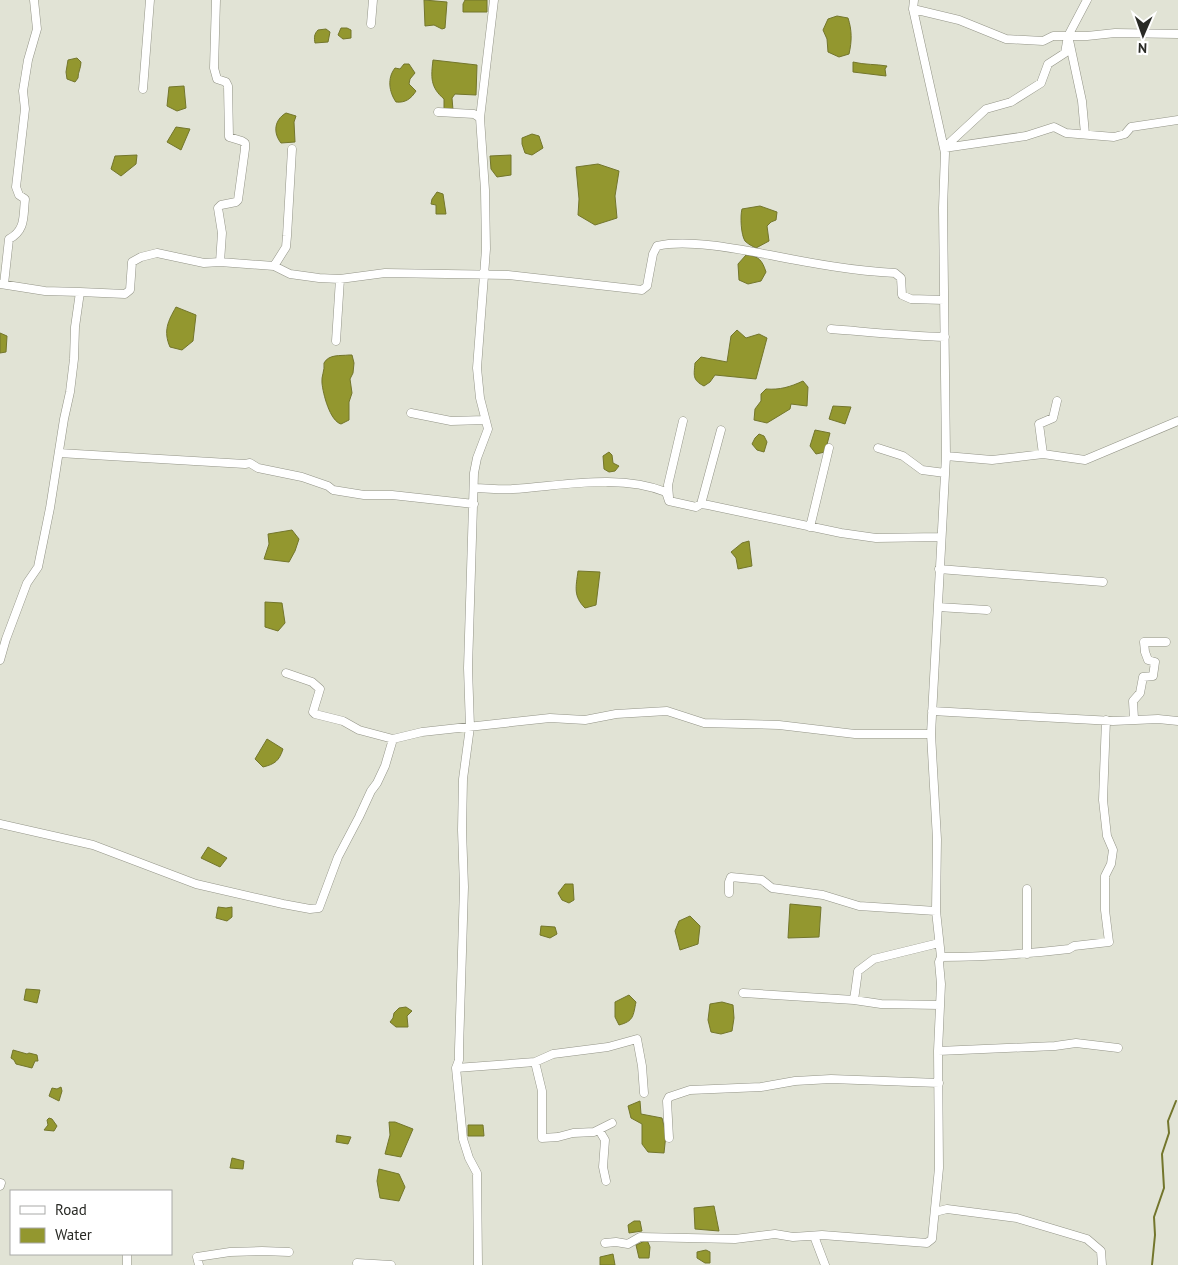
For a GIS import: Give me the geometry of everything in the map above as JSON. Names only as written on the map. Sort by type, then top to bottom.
[{"type":"street","points":[[34,0],[37,29],[28,60],[23,91],[25,109],[16,187],[19,195],[24,199],[22,229],[18,235],[9,239],[2,284],[45,291],[125,294],[130,290],[132,262],[157,253],[204,263],[220,262],[274,266],[290,274],[319,278],[340,279],[385,273],[508,275],[642,290],[647,286],[653,254],[657,246],[668,244],[723,247],[895,273],[901,278],[902,295],[911,299],[944,300]]},
{"type":"street","points":[[143,89],[150,0]]},
{"type":"street","points":[[216,0],[214,68],[217,79],[226,82],[228,86],[229,137],[245,143],[238,200],[221,205],[218,208],[222,233],[220,262]]},
{"type":"street","points":[[371,24],[373,0]]},
{"type":"street","points":[[478,1265],[477,1174],[469,1158],[464,1139],[456,1068],[459,1049],[463,943],[463,779],[470,727],[468,668],[474,473],[476,458],[488,429],[480,398],[477,368],[485,275],[485,190],[480,118],[494,0]]},
{"type":"street","points":[[605,1243],[628,1244],[640,1237],[735,1239],[775,1234],[793,1237],[814,1236],[927,1243],[932,1239],[939,1168],[938,1051],[939,962],[941,957],[936,911],[937,839],[931,734],[940,538],[946,456],[944,148],[913,9],[914,0]]},
{"type":"street","points":[[944,148],[986,110],[1011,102],[1041,83],[1048,64],[1065,53],[1068,36],[1087,0]]},
{"type":"street","points":[[913,9],[959,20],[1006,38],[1043,41],[1053,36],[1087,36],[1115,33],[1178,34]]},
{"type":"street","points":[[1068,36],[1082,102],[1085,134]]},
{"type":"street","points":[[438,112],[474,114],[480,118]]},
{"type":"street","points":[[944,148],[1026,136],[1054,127],[1066,133],[1114,137],[1125,134],[1132,127],[1178,120]]},
{"type":"street","points":[[274,266],[286,247],[292,149]]},
{"type":"street","points":[[336,341],[340,279]]},
{"type":"street","points":[[0,660],[27,583],[38,567],[74,359],[80,292]]},
{"type":"street","points":[[831,329],[945,338]]},
{"type":"street","points":[[1043,454],[1039,424],[1053,418],[1057,401]]},
{"type":"street","points":[[411,413],[450,421],[486,420]]},
{"type":"street","points":[[669,501],[668,485],[683,421]]},
{"type":"street","points":[[946,456],[992,460],[1043,454],[1085,460],[1178,421]]},
{"type":"street","points":[[701,504],[721,430]]},
{"type":"street","points":[[810,527],[829,448]]},
{"type":"street","points":[[878,448],[903,456],[922,470],[944,473]]},
{"type":"street","points":[[59,453],[245,464],[250,462],[258,468],[302,476],[328,486],[333,490],[364,495],[392,495],[474,504]]},
{"type":"street","points":[[474,488],[511,489],[592,482],[625,484],[657,488],[666,492],[669,501]]},
{"type":"street","points":[[669,501],[696,507],[701,504],[810,527],[876,538],[940,538]]},
{"type":"street","points":[[939,569],[1104,582]]},
{"type":"street","points":[[938,607],[987,610]]},
{"type":"street","points":[[1134,719],[1133,701],[1140,693],[1143,677],[1153,676],[1155,662],[1148,660],[1144,652],[1144,642],[1166,642]]},
{"type":"street","points":[[286,673],[312,682],[320,689],[313,712],[315,714],[343,721],[359,730],[393,739],[422,732],[550,718],[585,720],[616,714],[667,711],[704,723],[779,725],[854,734],[931,734]]},
{"type":"street","points":[[932,711],[1113,721],[1134,719],[1178,721]]},
{"type":"street","points":[[941,957],[1027,954],[1109,942],[1105,910],[1105,876],[1111,864],[1113,850],[1107,836],[1103,800],[1106,720]]},
{"type":"street","points":[[0,824],[93,845],[196,884],[284,904],[310,909],[319,908],[338,857],[385,766],[393,739]]},
{"type":"street","points":[[729,893],[731,877],[762,880],[772,888],[823,896],[859,906],[936,911]]},
{"type":"street","points":[[1027,890],[1027,954]]},
{"type":"street","points":[[854,1000],[858,972],[874,958],[940,943]]},
{"type":"street","points":[[743,993],[854,1000],[881,1004],[940,1005]]},
{"type":"street","points":[[456,1068],[535,1062],[553,1054],[608,1047],[637,1040],[642,1066],[644,1093]]},
{"type":"street","points":[[938,1051],[1055,1046],[1076,1043],[1118,1048]]},
{"type":"street","points":[[535,1062],[542,1090],[542,1138],[594,1132],[612,1123]]},
{"type":"street","points":[[669,1138],[667,1101],[669,1097],[690,1090],[761,1086],[795,1081],[831,1079],[939,1083]]},
{"type":"street","points":[[599,1130],[604,1140],[603,1166],[606,1181]]},
{"type":"street","points":[[935,1212],[947,1209],[1017,1218],[1087,1239],[1101,1251],[1102,1265]]},
{"type":"street","points":[[814,1236],[825,1265]]},
{"type":"street","points":[[199,1265],[197,1257],[230,1252],[289,1252]]},
{"type":"street","points":[[360,1264],[391,1265]]},
{"type":"water","points":[[424,0],[447,2],[445,28],[442,29],[434,25],[425,26]]},
{"type":"water","points":[[465,0],[487,0],[487,12],[463,12]]},
{"type":"water","points":[[837,16],[848,18],[851,36],[849,54],[839,57],[828,52],[827,39],[823,30],[828,19]]},
{"type":"water","points":[[341,28],[351,30],[351,38],[343,39],[338,35]]},
{"type":"water","points":[[326,29],[330,32],[328,42],[315,43],[315,36],[318,30]]},
{"type":"water","points":[[77,58],[81,64],[78,78],[75,82],[67,79],[66,72],[68,60]]},
{"type":"water","points":[[433,60],[477,65],[476,95],[455,94],[452,98],[453,110],[444,110],[444,99],[439,95],[434,86]]},
{"type":"water","points":[[853,62],[887,66],[885,69],[886,76],[853,72]]},
{"type":"water","points":[[404,64],[409,64],[415,73],[410,79],[409,84],[416,91],[408,100],[396,102],[390,89],[391,76],[395,68],[400,69]]},
{"type":"water","points":[[184,86],[186,108],[177,111],[167,106],[169,87]]},
{"type":"water","points":[[286,113],[296,116],[294,122],[295,142],[281,143],[278,139],[276,127],[279,119]]},
{"type":"water","points":[[176,127],[190,129],[181,150],[167,142]]},
{"type":"water","points":[[532,134],[539,136],[543,148],[532,155],[525,153],[522,138]]},
{"type":"water","points":[[137,155],[136,164],[121,176],[111,169],[115,156]]},
{"type":"water","points":[[511,155],[511,175],[497,177],[491,169],[490,156]]},
{"type":"water","points":[[598,164],[619,171],[615,196],[617,218],[595,225],[578,215],[579,199],[576,167]]},
{"type":"water","points":[[437,192],[443,194],[446,214],[436,214],[436,205],[431,204]]},
{"type":"water","points":[[760,206],[777,212],[776,220],[767,226],[769,241],[756,248],[745,241],[741,225],[741,212],[742,209]]},
{"type":"water","points":[[746,255],[754,256],[763,264],[766,272],[761,281],[748,284],[739,280],[738,264]]},
{"type":"water","points":[[176,307],[196,315],[193,341],[182,350],[170,347],[167,336],[169,322]]},
{"type":"water","points":[[737,330],[746,338],[759,334],[767,338],[756,379],[715,375],[704,386],[697,382],[694,371],[695,363],[701,357],[727,362],[731,336]]},
{"type":"water","points":[[0,333],[7,336],[6,352],[0,353]]},
{"type":"water","points":[[352,355],[354,363],[350,379],[352,393],[349,402],[349,420],[341,424],[330,413],[326,400],[322,378],[324,363],[329,358],[335,356]]},
{"type":"water","points":[[803,381],[808,387],[807,406],[791,404],[790,409],[767,423],[754,420],[755,409],[761,401],[761,394],[766,389],[785,388]]},
{"type":"water","points":[[833,406],[851,407],[845,424],[829,419]]},
{"type":"water","points":[[815,430],[830,433],[825,452],[816,454],[810,446]]},
{"type":"water","points":[[759,434],[764,436],[767,442],[764,452],[757,450],[752,444]]},
{"type":"water","points":[[609,452],[612,455],[613,463],[619,466],[615,471],[609,472],[604,469],[603,456]]},
{"type":"water","points":[[292,530],[299,539],[289,562],[264,559],[269,544],[268,534]]},
{"type":"water","points":[[749,541],[752,566],[738,569],[736,558],[731,552],[742,543]]},
{"type":"water","points":[[578,571],[600,572],[596,605],[585,608],[581,604],[576,591]]},
{"type":"water","points":[[265,602],[282,603],[285,623],[278,631],[265,627]]},
{"type":"water","points":[[267,739],[283,749],[276,761],[271,765],[263,767],[255,759]]},
{"type":"water","points":[[208,847],[227,858],[220,867],[201,858]]},
{"type":"water","points":[[565,884],[573,884],[574,900],[569,903],[562,900],[558,893]]},
{"type":"water","points":[[790,904],[821,907],[819,937],[788,938]]},
{"type":"water","points":[[218,907],[232,907],[232,917],[227,921],[216,918]]},
{"type":"water","points":[[690,916],[700,926],[698,944],[680,950],[675,931],[679,921]]},
{"type":"water","points":[[541,926],[555,927],[557,934],[550,938],[540,935]]},
{"type":"water","points":[[26,989],[40,990],[37,1003],[24,1000]]},
{"type":"water","points":[[629,995],[636,1002],[633,1014],[628,1022],[619,1025],[615,1017],[615,1002]]},
{"type":"water","points":[[722,1002],[733,1005],[734,1018],[732,1031],[721,1034],[711,1032],[708,1020],[710,1004]]},
{"type":"water","points":[[406,1007],[412,1011],[407,1016],[408,1027],[396,1027],[390,1022],[394,1013],[399,1008]]},
{"type":"water","points":[[13,1050],[37,1055],[38,1061],[35,1061],[32,1068],[16,1064],[11,1058]]},
{"type":"water","points":[[61,1087],[62,1091],[59,1101],[49,1096],[52,1088],[57,1089]]},
{"type":"water","points":[[640,1101],[641,1114],[662,1118],[666,1134],[664,1153],[648,1152],[642,1144],[642,1124],[631,1118],[628,1106]]},
{"type":"water","points":[[49,1118],[57,1126],[54,1131],[44,1130],[48,1125],[47,1120]]},
{"type":"water","points":[[389,1122],[395,1122],[413,1129],[401,1157],[385,1154],[390,1135]]},
{"type":"water","points":[[468,1125],[483,1125],[484,1136],[468,1136]]},
{"type":"water","points":[[337,1135],[351,1137],[348,1144],[336,1142]]},
{"type":"water","points":[[232,1158],[244,1161],[243,1169],[230,1168]]},
{"type":"water","points":[[379,1169],[399,1174],[405,1187],[399,1201],[380,1198],[377,1181]]},
{"type":"water","points":[[714,1206],[719,1231],[695,1229],[694,1208]]},
{"type":"water","points":[[634,1221],[640,1221],[642,1231],[629,1233],[628,1225]]},
{"type":"water","points":[[647,1240],[650,1247],[649,1258],[639,1258],[636,1245]]},
{"type":"water","points":[[706,1250],[710,1252],[710,1263],[705,1263],[697,1258],[697,1252]]},
{"type":"water","points":[[613,1254],[615,1265],[600,1265],[600,1257]]},
{"type":"waterway","points":[[1152,1265],[1155,1235],[1154,1217],[1164,1188],[1162,1154],[1169,1133],[1168,1121],[1176,1101]]}]
